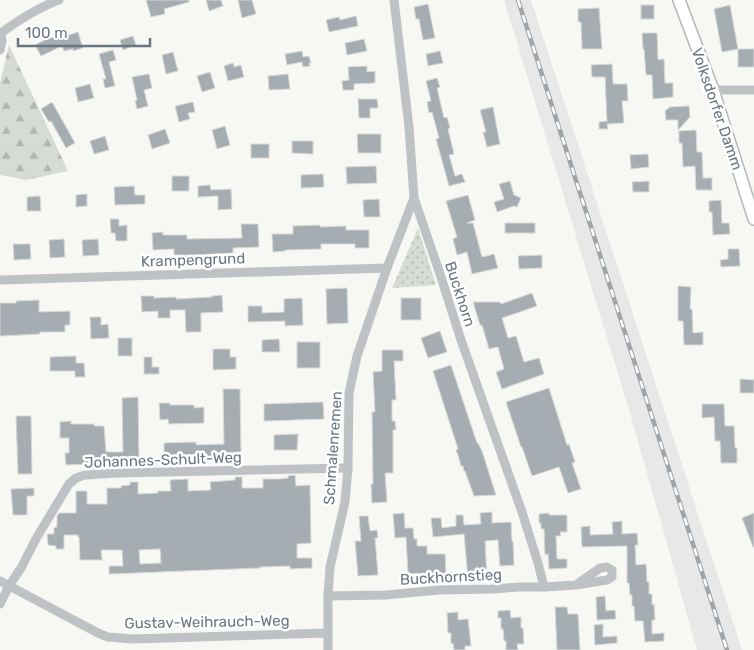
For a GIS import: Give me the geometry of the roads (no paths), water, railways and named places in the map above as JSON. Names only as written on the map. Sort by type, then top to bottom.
[{"type":"main road","name":"Volksdorfer Damm","points":[[679,0],[713,90],[754,219]]},
{"type":"street","points":[[0,50],[1,33],[18,20],[43,6],[59,0]]},
{"type":"street","name":"Buckhorn","points":[[394,0],[409,127],[414,198],[461,340],[522,512],[544,587]]},
{"type":"street","points":[[713,90],[754,90]]},
{"type":"street","name":"Schmalenremen","points":[[328,650],[330,567],[345,502],[348,468],[349,393],[356,356],[414,198]]},
{"type":"street","name":"Krampengrund","points":[[0,280],[387,268]]},
{"type":"street","name":"Johannes-Schult-Weg","points":[[9,586],[69,484],[76,478],[85,475],[155,472],[348,468]]},
{"type":"street","name":"Gustav-Weihrauch-Weg","points":[[0,581],[108,637],[327,633]]},
{"type":"street","name":"Buckhornstieg","points":[[328,596],[386,595],[440,590],[576,585]]},
{"type":"street","points":[[0,604],[9,586]]},
{"type":"railway","points":[[518,0],[727,650]]}]
